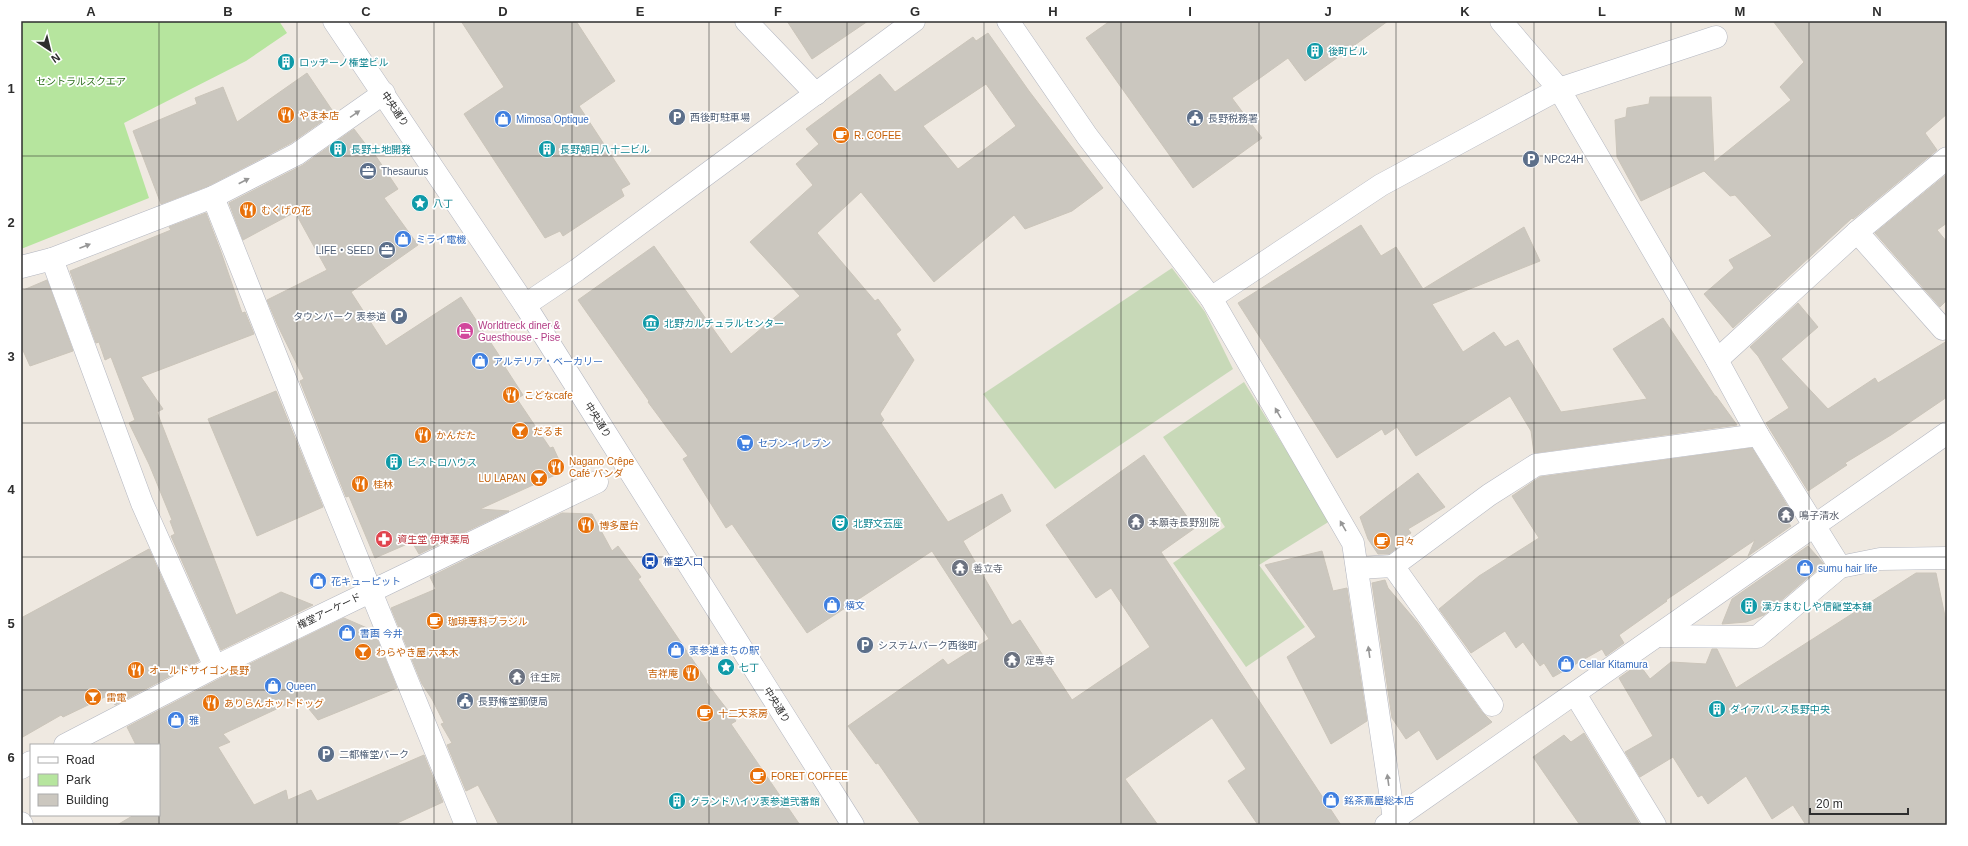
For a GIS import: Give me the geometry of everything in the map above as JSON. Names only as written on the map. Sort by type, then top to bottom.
[{"type":"street","points":[[746,21],[816,94]]},
{"type":"street","points":[[525,305],[577,270],[914,21]]},
{"type":"street","points":[[1008,21],[1087,136],[1211,298],[1353,543],[1393,823],[1947,434]]},
{"type":"street","points":[[1501,21],[1559,89],[1717,360],[1758,435],[1840,567]]},
{"type":"street","name":"中央通り","points":[[337,22],[525,305],[853,825]]},
{"type":"street","points":[[1211,298],[1381,185],[1559,89],[1716,37]]},
{"type":"street","points":[[21,267],[52,259],[214,197],[297,154],[384,93]]},
{"type":"street","points":[[1717,360],[1857,232],[1947,158]]},
{"type":"street","points":[[214,197],[466,825]]},
{"type":"street","points":[[1857,232],[1943,328]]},
{"type":"street","points":[[52,259],[142,503],[215,667]]},
{"type":"street","points":[[1357,568],[1393,566],[1489,495],[1536,465],[1758,435]]},
{"type":"street","name":"権堂アーケード","points":[[67,744],[215,667],[371,590],[597,482]]},
{"type":"street","points":[[1659,636],[1757,637],[1840,567],[1880,559],[1946,561]]},
{"type":"street","points":[[1393,566],[1492,705]]},
{"type":"street","points":[[1575,694],[1655,825]]},
{"type":"street","points":[[21,768],[30,763]]},
{"type":"green space","name":"セントラルスクエア","points":[[21,21],[279,21],[287,33],[246,61],[124,123],[149,198],[21,249]]},
{"type":"green space","points":[[1172,268],[1205,312],[1233,369],[1055,489],[983,394]]},
{"type":"green space","points":[[1244,382],[1330,521],[1259,565],[1305,627],[1246,667],[1173,563],[1225,527],[1163,437]]},
{"type":"building","name":"長野朝日八十二ビル","points":[[461,21],[576,21],[615,81],[579,106],[630,184],[621,189],[624,196],[563,236],[560,231],[545,238],[464,114],[504,87]]},
{"type":"building","points":[[787,21],[868,21],[812,59]]},
{"type":"building","name":"長野税務署","points":[[1110,21],[1388,21],[1305,81],[1288,58],[1232,98],[1262,138],[1193,188],[1086,38]]},
{"type":"building","points":[[1773,21],[1947,21],[1947,114],[1925,133],[1937,150],[1853,219],[1852,218],[1733,328],[1704,294],[1734,268],[1729,260],[1772,236],[1735,195],[1730,196],[1704,171],[1641,201],[1617,157],[1615,120],[1626,117],[1627,108],[1649,104],[1650,97],[1711,97],[1714,162],[1791,100],[1780,87],[1804,62]]},
{"type":"building","points":[[988,33],[1029,91],[1103,188],[1072,211],[1025,229],[1014,215],[934,282],[861,192],[817,233],[875,301],[878,299],[901,330],[896,334],[914,360],[880,414],[884,420],[881,423],[948,522],[1002,494],[1011,511],[963,541],[1012,625],[1020,620],[1072,700],[1150,647],[1111,588],[1096,598],[1046,525],[1144,455],[1195,528],[1161,552],[1341,825],[1258,825],[1228,781],[1246,769],[1212,718],[1125,779],[1158,825],[921,825],[878,763],[876,764],[848,726],[943,659],[948,665],[989,639],[932,551],[807,633],[732,524],[726,528],[683,459],[688,456],[648,402],[649,401],[578,300],[654,246],[731,354],[800,296],[750,242],[813,185],[796,164],[819,144],[806,129],[880,74],[895,92],[973,37],[976,41]],"holes":[[[986,84],[1016,126],[958,169],[923,126]]]},
{"type":"building","points":[[307,73],[334,113],[291,143],[208,186],[161,204],[133,131],[197,104],[195,98],[223,87],[237,122]]},
{"type":"building","points":[[354,129],[370,150],[371,149],[398,189],[384,198],[418,245],[351,292],[386,346],[461,297],[523,395],[517,399],[550,448],[553,447],[564,471],[480,509],[509,511],[419,554],[412,542],[375,558],[349,496],[346,497],[300,381],[304,379],[267,300],[327,270],[295,212],[243,240],[229,203],[303,165]]},
{"type":"building","points":[[1947,174],[1947,223],[1937,230],[1947,242],[1947,300],[1940,307],[1875,233]]},
{"type":"building","points":[[206,213],[242,313],[245,312],[254,334],[141,377],[163,409],[157,412],[236,615],[281,592],[313,605],[221,650],[171,536],[175,534],[170,521],[172,520],[149,464],[129,423],[135,420],[111,357],[105,360],[99,342],[96,343],[70,271],[171,230],[169,227]]},
{"type":"building","points":[[1361,225],[1381,256],[1396,247],[1423,289],[1524,227],[1540,261],[1432,304],[1463,352],[1494,332],[1505,347],[1518,340],[1561,412],[1647,399],[1613,349],[1663,318],[1715,396],[1737,425],[1534,453],[1531,431],[1510,396],[1416,456],[1397,427],[1385,435],[1382,429],[1337,458],[1238,303]]},
{"type":"building","points":[[47,280],[73,351],[30,366],[21,346],[21,291]]},
{"type":"building","points":[[1798,303],[1818,327],[1781,359],[1828,409],[1875,378],[1878,383],[1947,341],[1947,397],[1891,435],[1845,463],[1847,465],[1808,491],[1766,423],[1789,408],[1758,356],[1750,347]]},
{"type":"building","points":[[276,391],[323,507],[257,536],[208,419]]},
{"type":"building","points":[[1752,448],[1790,510],[1782,515],[1791,526],[1748,556],[1755,540],[1666,600],[1667,601],[1619,635],[1624,643],[1606,656],[1602,649],[1553,677],[1544,663],[1540,666],[1523,642],[1516,648],[1505,631],[1471,653],[1439,609],[1479,576],[1539,538],[1512,496],[1540,477]]},
{"type":"building","points":[[1418,473],[1445,507],[1408,529],[1411,533],[1404,537],[1407,540],[1389,554],[1378,554],[1368,539],[1360,517]]},
{"type":"building","points":[[562,513],[592,514],[612,551],[618,546],[641,577],[638,579],[707,681],[706,682],[736,721],[731,724],[800,825],[499,825],[478,785],[466,791],[447,745],[452,743],[441,724],[444,723],[432,699],[422,684],[391,608],[436,589],[430,577]]},
{"type":"building","points":[[1808,546],[1824,564],[1764,615],[1746,622],[1722,624],[1732,599]]},
{"type":"building","points":[[149,549],[199,661],[115,705],[109,695],[63,717],[61,715],[21,738],[21,618]]},
{"type":"building","points":[[1322,551],[1333,591],[1347,588],[1367,721],[1331,744],[1287,657],[1316,637],[1265,565]]},
{"type":"building","points":[[1916,573],[1936,573],[1947,626],[1947,825],[1806,825],[1793,805],[1772,819],[1746,776],[1708,804],[1702,795],[1698,797],[1673,757],[1640,777],[1625,752],[1653,736],[1619,678],[1639,664],[1650,679],[1671,662],[1706,664],[1712,649],[1717,649],[1736,688]]},
{"type":"building","points":[[1385,580],[1388,588],[1417,622],[1482,712],[1492,722],[1437,760],[1419,730],[1406,739],[1392,718],[1372,583]]},
{"type":"building","points":[[344,618],[374,631],[397,688],[318,720],[300,698],[223,734],[230,742],[218,747],[254,805],[286,790],[288,800],[311,790],[317,801],[424,755],[443,802],[393,825],[117,825],[132,816],[160,816],[160,744],[136,744],[127,727],[225,676]]},
{"type":"building","points":[[1584,733],[1640,825],[1580,825],[1533,757],[1564,735],[1571,742]]},
{"type":"place","name":"後町ビル","points":[[1315,51]]},
{"type":"place","name":"ロッヂーノ権堂ビル","points":[[286,62]]},
{"type":"place","name":"やま本店","points":[[286,115]]},
{"type":"place","name":"西後町駐車場","points":[[677,117]]},
{"type":"place","name":"長野税務署","points":[[1195,118]]},
{"type":"place","name":"Mimosa Optique","points":[[503,119]]},
{"type":"place","name":"R. COFEE","points":[[841,135]]},
{"type":"place","name":"長野土地開発","points":[[338,149]]},
{"type":"place","name":"長野朝日八十二ビル","points":[[547,149]]},
{"type":"place","name":"NPC24H","points":[[1531,159]]},
{"type":"place","name":"Thesaurus","points":[[368,171]]},
{"type":"place","name":"八丁","points":[[420,203]]},
{"type":"place","name":"むくげの花","points":[[248,210]]},
{"type":"place","name":"ミライ電機","points":[[403,239]]},
{"type":"place","name":"LIFE・SEED","points":[[387,250]]},
{"type":"place","name":"タウンパーク 表参道","points":[[399,316]]},
{"type":"place","name":"北野カルチュラルセンター","points":[[651,323]]},
{"type":"place","name":"Worldtreck diner & Guesthouse - Pise","points":[[465,331]]},
{"type":"place","name":"アルテリア・ベーカリー","points":[[480,361]]},
{"type":"place","name":"こどなcafe","points":[[511,395]]},
{"type":"place","name":"だるま","points":[[520,431]]},
{"type":"place","name":"かんだた","points":[[423,435]]},
{"type":"place","name":"セブン-イレブン","points":[[745,443]]},
{"type":"place","name":"ビストロハウス","points":[[394,462]]},
{"type":"place","name":"Nagano Crêpe Café パンダ","points":[[556,467]]},
{"type":"place","name":"LU LAPAN","points":[[539,478]]},
{"type":"place","name":"桂林","points":[[360,484]]},
{"type":"place","name":"鳴子清水","points":[[1786,515]]},
{"type":"place","name":"本願寺長野別院","points":[[1136,522]]},
{"type":"place","name":"北野文芸座","points":[[840,523]]},
{"type":"place","name":"博多屋台","points":[[586,525]]},
{"type":"place","name":"資生堂 伊東薬局","points":[[384,539]]},
{"type":"place","name":"日々","points":[[1382,541]]},
{"type":"place","name":"権堂入口","points":[[650,561]]},
{"type":"place","name":"善立寺","points":[[960,568]]},
{"type":"place","name":"sumu hair life","points":[[1805,568]]},
{"type":"place","name":"花キューピット","points":[[318,581]]},
{"type":"place","name":"横文","points":[[832,605]]},
{"type":"place","name":"漢方まむしや信龍堂本舗","points":[[1749,606]]},
{"type":"place","name":"珈琲専科ブラジル","points":[[435,621]]},
{"type":"place","name":"書画 今井","points":[[347,633]]},
{"type":"place","name":"システムパーク西後町","points":[[865,645]]},
{"type":"place","name":"表参道まちの駅","points":[[676,650]]},
{"type":"place","name":"わらやき屋 六本木","points":[[363,652]]},
{"type":"place","name":"定専寺","points":[[1012,660]]},
{"type":"place","name":"Cellar Kitamura","points":[[1566,664]]},
{"type":"place","name":"七丁","points":[[726,667]]},
{"type":"place","name":"オールドサイゴン長野","points":[[136,670]]},
{"type":"place","name":"吉祥庵","points":[[691,673]]},
{"type":"place","name":"往生院","points":[[517,677]]},
{"type":"place","name":"Queen","points":[[273,686]]},
{"type":"place","name":"雷電","points":[[93,697]]},
{"type":"place","name":"長野権堂郵便局","points":[[465,701]]},
{"type":"place","name":"ありらんホットドッグ","points":[[211,703]]},
{"type":"place","name":"ダイアパレス長野中央","points":[[1717,709]]},
{"type":"place","name":"十二天茶房","points":[[705,713]]},
{"type":"place","name":"雅","points":[[176,720]]},
{"type":"place","name":"二都権堂パーク","points":[[326,754]]},
{"type":"place","name":"FORET COFFEE","points":[[758,776]]},
{"type":"place","name":"銘茶蔦屋総本店","points":[[1331,800]]},
{"type":"place","name":"グランドハイツ表参道弐番館","points":[[677,801]]}]
